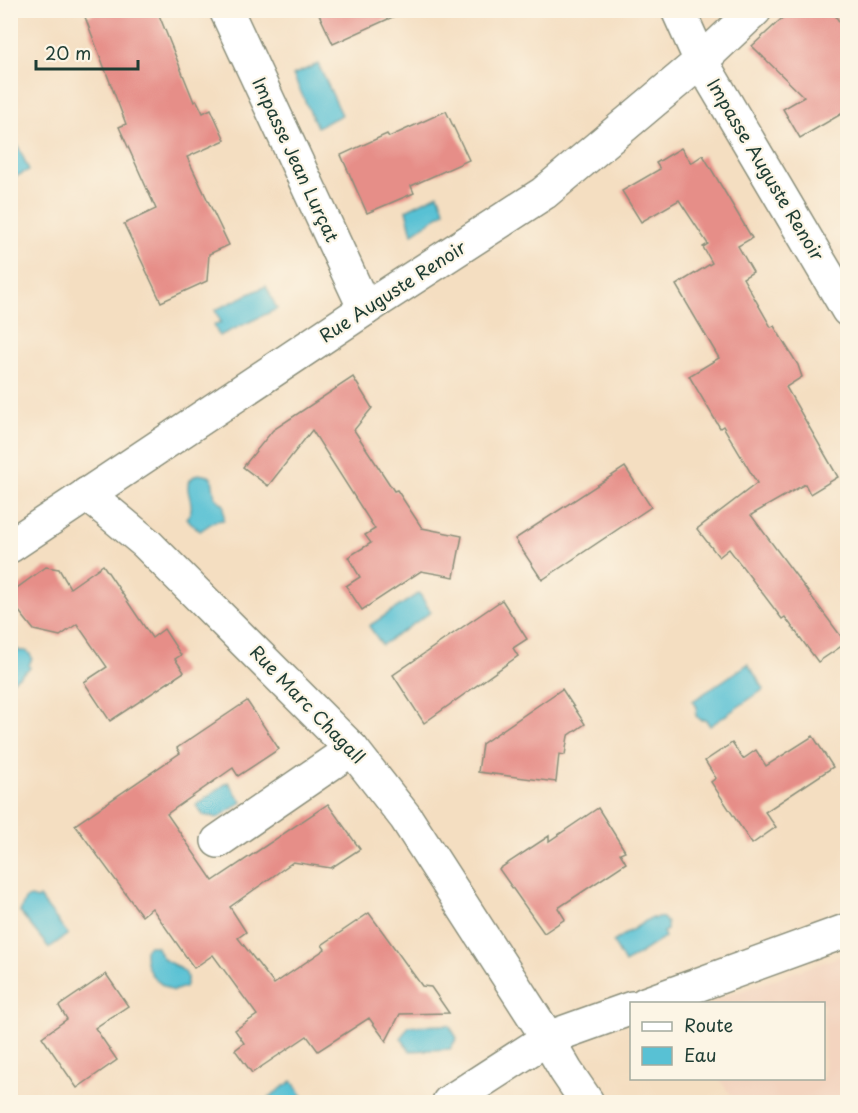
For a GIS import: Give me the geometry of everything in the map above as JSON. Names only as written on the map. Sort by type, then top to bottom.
[{"type":"street","name":"Impasse Jean Lurçat","points":[[226,10],[365,309]]},
{"type":"street","name":"Impasse Auguste Renoir","points":[[678,10],[701,61],[848,310]]},
{"type":"street","name":"Rue Auguste Renoir","points":[[10,546],[365,309],[544,193],[701,61],[755,10]]},
{"type":"street","name":"Rue Marc Chagall","points":[[87,494],[147,543],[352,749],[406,818],[587,1102]]},
{"type":"street","points":[[218,841],[352,749]]},
{"type":"street","points":[[650,1002],[848,930]]},
{"type":"street","points":[[449,1102],[548,1038],[630,1009]]},
{"type":"shaded area","points":[[847,954],[847,1102],[736,1102],[720,1080],[825,1080],[825,1002],[708,1002]]},
{"type":"water","points":[[318,64],[342,115],[317,127],[293,75]]},
{"type":"water","points":[[11,131],[29,170],[10,179]]},
{"type":"water","points":[[438,194],[445,211],[412,234],[406,210]]},
{"type":"water","points":[[266,286],[277,309],[219,336],[214,325],[221,322],[215,310]]},
{"type":"water","points":[[198,474],[209,476],[212,479],[215,497],[224,505],[224,520],[215,521],[200,531],[186,518],[191,506],[188,484]]},
{"type":"water","points":[[419,593],[431,612],[382,645],[369,626]]},
{"type":"water","points":[[17,649],[27,652],[32,658],[30,668],[11,682],[11,653]]},
{"type":"water","points":[[748,664],[764,689],[710,726],[706,720],[701,720],[696,716],[697,707],[693,701]]},
{"type":"water","points":[[228,782],[242,802],[218,818],[203,815],[196,805]]},
{"type":"water","points":[[31,897],[37,899],[39,897],[68,934],[49,948],[20,912],[25,899]]},
{"type":"water","points":[[652,917],[654,919],[663,918],[667,923],[667,930],[663,932],[665,937],[625,963],[613,942]]},
{"type":"water","points":[[148,946],[156,946],[164,959],[185,972],[187,981],[185,987],[173,991],[156,980],[146,964],[145,950]]},
{"type":"water","points":[[449,1025],[457,1038],[450,1049],[410,1051],[401,1038],[408,1026]]},
{"type":"water","points":[[292,1081],[307,1102],[273,1102],[269,1097]]},
{"type":"building","points":[[102,10],[157,10],[194,102],[197,101],[203,113],[211,109],[225,140],[187,157],[229,245],[209,254],[207,281],[161,302],[124,224],[156,209],[119,127],[126,124],[85,17]]},
{"type":"building","points":[[317,10],[408,10],[333,44]]},
{"type":"building","points":[[791,10],[832,10],[848,36],[848,110],[800,138],[783,109],[804,97],[752,46]]},
{"type":"building","points":[[446,111],[469,160],[411,186],[414,193],[367,213],[341,155],[387,134],[389,137]]},
{"type":"building","points":[[681,148],[691,163],[703,155],[752,238],[738,246],[753,272],[743,278],[771,327],[774,326],[798,365],[802,377],[786,387],[838,477],[810,494],[805,484],[751,515],[846,643],[818,662],[785,617],[782,619],[729,549],[719,557],[697,529],[757,483],[723,426],[720,428],[689,376],[719,358],[676,285],[712,263],[703,247],[708,244],[679,200],[641,222],[622,191],[660,169],[656,163]]},
{"type":"building","points":[[353,377],[372,408],[354,430],[394,491],[397,490],[422,528],[462,536],[454,577],[421,571],[362,610],[346,586],[360,577],[348,557],[371,543],[365,535],[375,529],[312,430],[268,486],[243,467],[273,430]]},
{"type":"building","points":[[625,467],[651,507],[542,580],[515,539]]},
{"type":"building","points":[[103,565],[152,638],[164,629],[181,655],[175,659],[184,672],[110,721],[84,682],[107,667],[77,624],[60,636],[34,630],[10,600],[10,593],[46,567],[59,569],[70,588]]},
{"type":"building","points":[[502,600],[527,639],[513,648],[518,656],[424,723],[393,675]]},
{"type":"building","points":[[562,689],[585,724],[568,736],[565,755],[559,754],[556,782],[478,772],[482,744]]},
{"type":"building","points":[[247,701],[279,749],[238,776],[233,768],[167,814],[213,881],[328,804],[360,849],[331,868],[293,862],[230,907],[246,932],[238,938],[274,984],[325,949],[322,945],[369,913],[422,986],[431,987],[449,1013],[400,1014],[386,1041],[369,1018],[318,1051],[307,1036],[252,1073],[235,1050],[244,1043],[235,1030],[257,1015],[213,955],[194,968],[152,908],[142,916],[75,825],[180,753],[177,748]]},
{"type":"building","points":[[813,736],[833,767],[765,812],[776,827],[752,844],[711,782],[716,778],[705,761],[732,743],[743,759],[756,750],[766,766]]},
{"type":"building","points":[[598,808],[625,851],[620,853],[626,863],[558,908],[565,919],[544,933],[499,869],[549,836],[549,841]]},
{"type":"building","points":[[106,974],[128,1006],[95,1028],[117,1060],[77,1088],[42,1037],[67,1019],[59,1006]]}]
